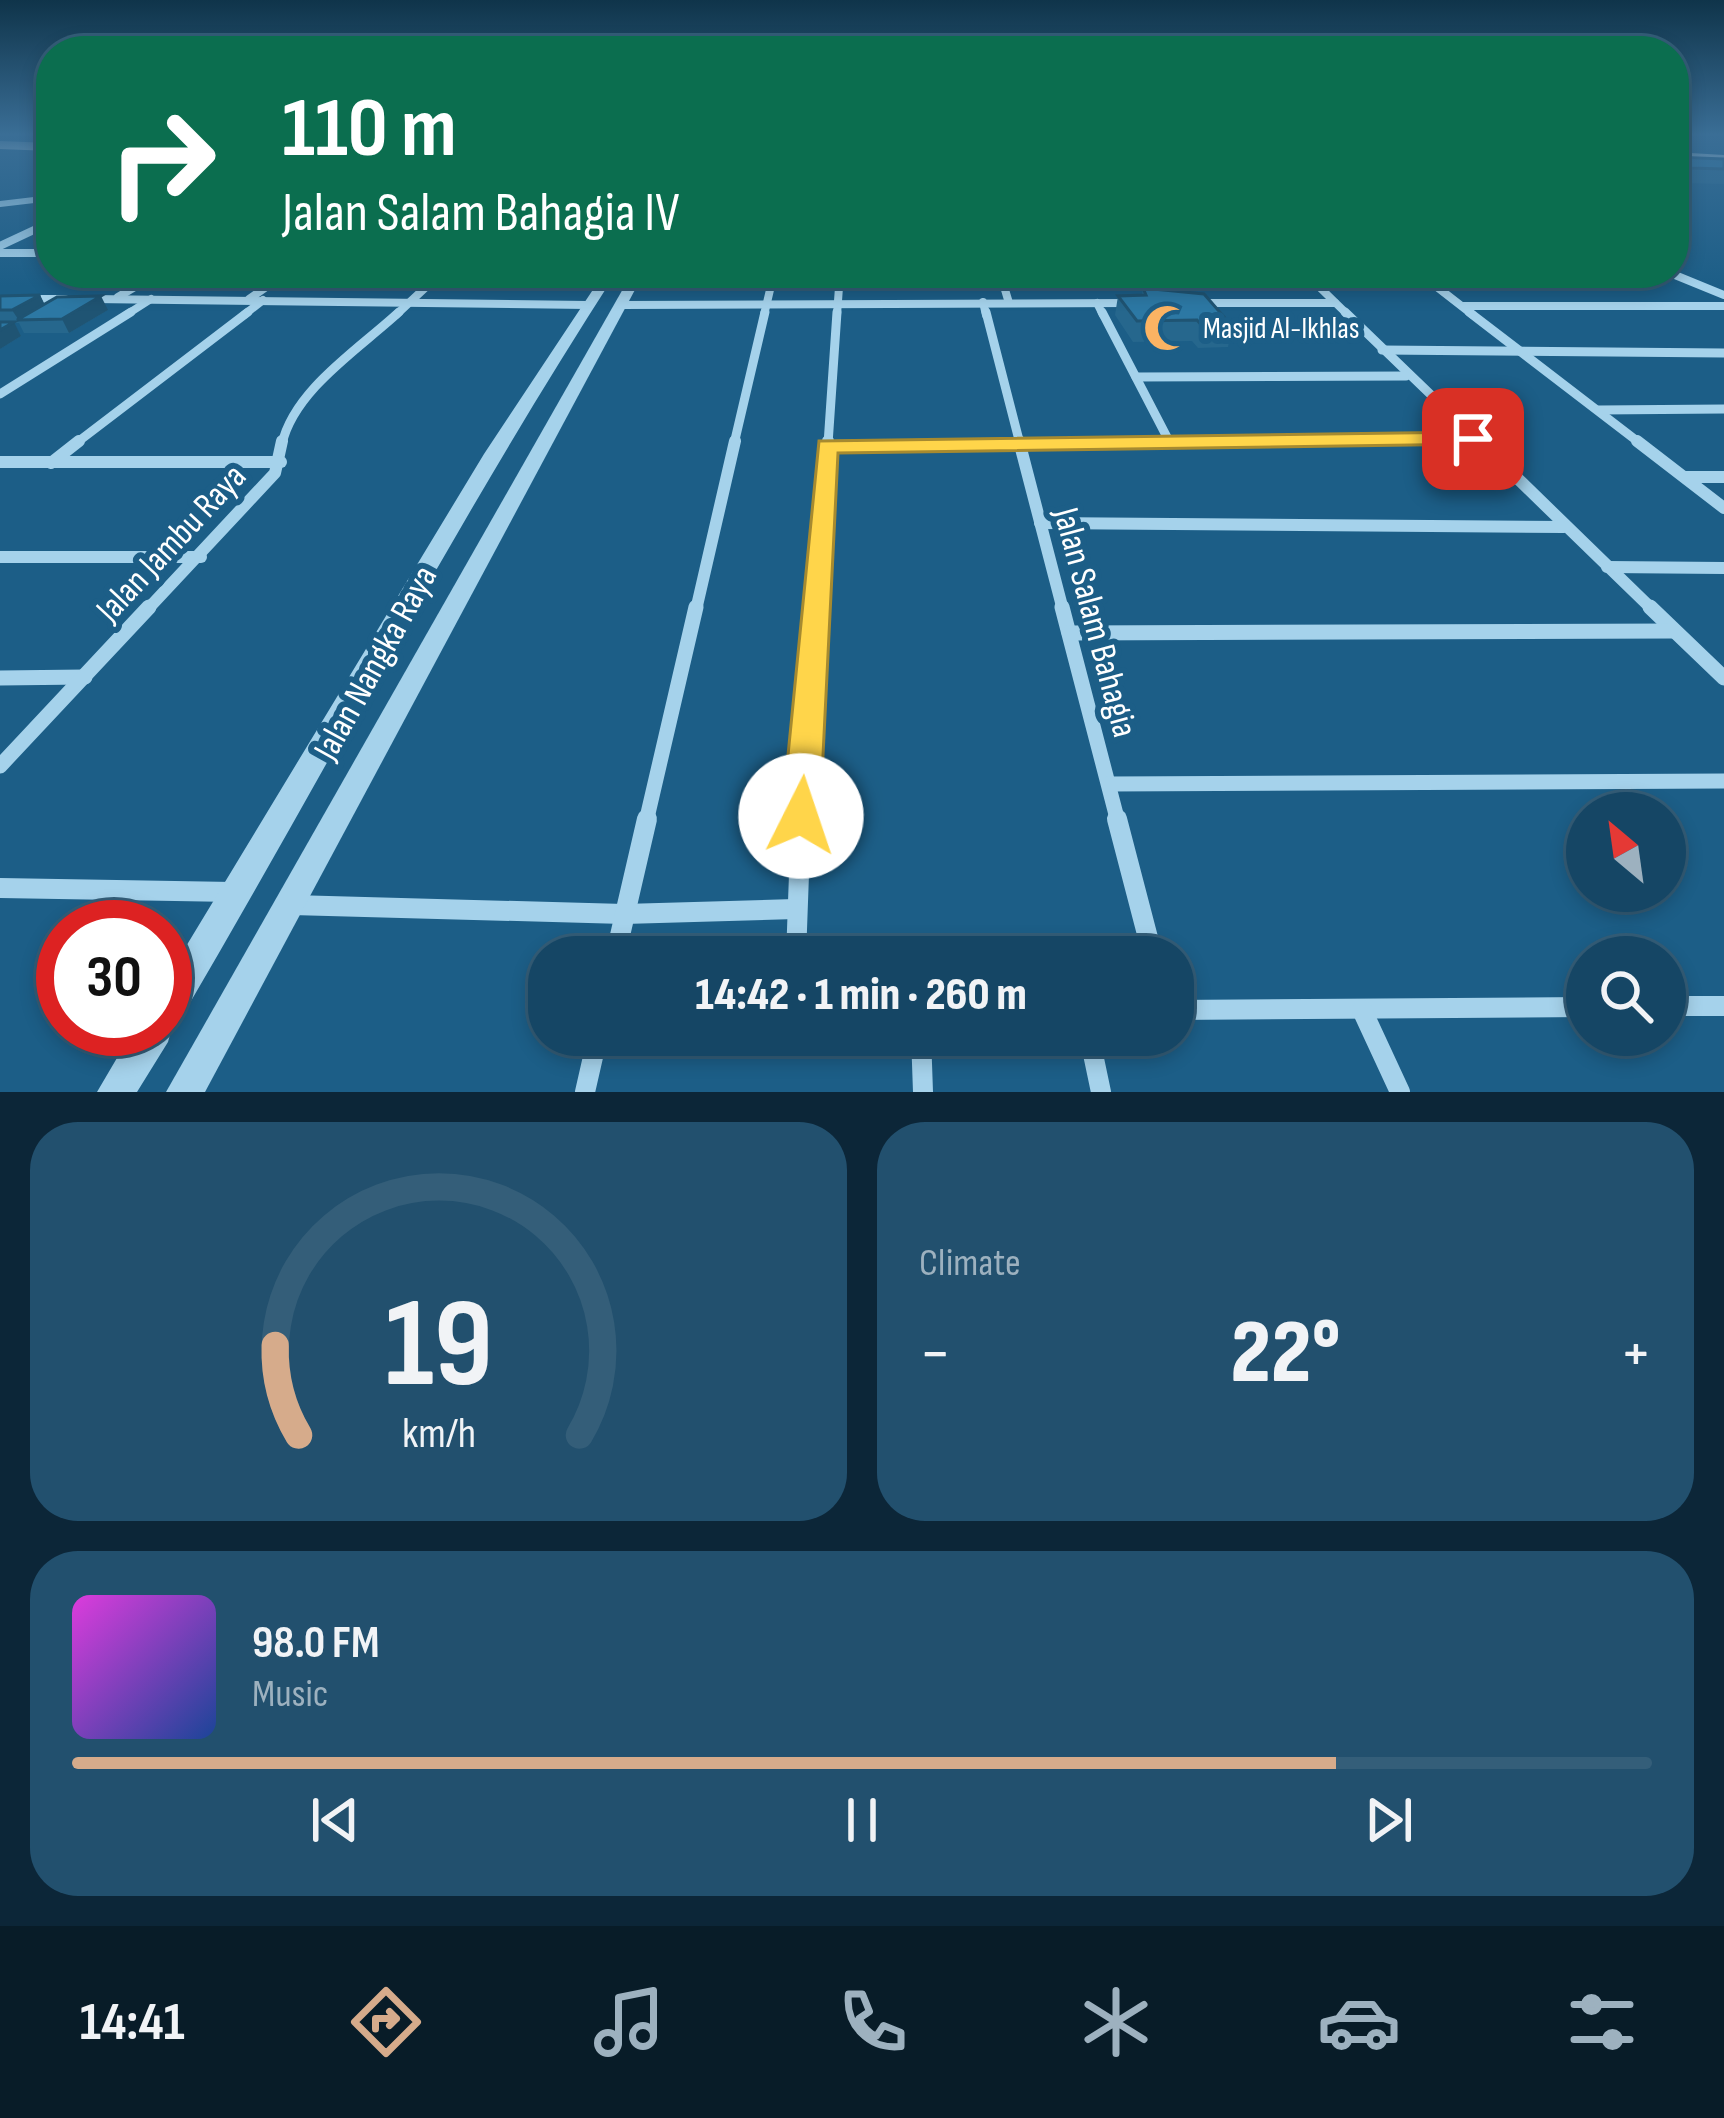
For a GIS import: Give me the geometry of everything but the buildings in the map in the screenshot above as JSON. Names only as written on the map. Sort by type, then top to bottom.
[{"type":"street","points":[[0,193],[13,199]]},
{"type":"street","points":[[0,204],[36,198]]},
{"type":"street","points":[[0,249],[36,231]]},
{"type":"street","points":[[0,249],[36,253]]},
{"type":"street","points":[[1689,281],[1724,295]]},
{"type":"street","points":[[114,299],[133,288]]},
{"type":"street","points":[[249,299],[265,288]]},
{"type":"street","name":"Jalan Jambu Raya","points":[[0,766],[201,556],[281,462],[293,413],[426,288]]},
{"type":"street","name":"Jalan Nangka Raya","points":[[192,970],[461,510],[600,288]]},
{"type":"street","name":"Jalan Nangka Raya","points":[[185,1092],[539,444],[630,288]]},
{"type":"street","points":[[619,936],[770,288]]},
{"type":"street","points":[[796,936],[839,288]]},
{"type":"street","points":[[1005,288],[1010,303]]},
{"type":"street","points":[[1320,288],[1724,678]]},
{"type":"street","points":[[1439,288],[1724,508]]},
{"type":"street","points":[[0,298],[588,305]]},
{"type":"street","points":[[0,394],[151,299]]},
{"type":"street","points":[[51,463],[264,300]]},
{"type":"street","name":"Jalan Salam Bahagia","points":[[983,302],[1148,936]]},
{"type":"street","points":[[1097,303],[1169,441]]},
{"type":"street","points":[[621,304],[1144,303]]},
{"type":"street","points":[[1192,303],[1335,303]]},
{"type":"street","points":[[1462,306],[1724,306]]},
{"type":"street","points":[[1382,350],[1724,352]]},
{"type":"street","points":[[1136,377],[1406,376]]},
{"type":"street","points":[[1598,410],[1724,410]]},
{"type":"street","points":[[827,446],[1473,439]]},
{"type":"street","points":[[504,443],[539,444]]},
{"type":"street","points":[[0,463],[281,462]]},
{"type":"street","points":[[1684,477],[1724,477]]},
{"type":"street","points":[[461,510],[505,511]]},
{"type":"street","points":[[1040,523],[1564,527]]},
{"type":"street","points":[[0,557],[201,556]]},
{"type":"street","points":[[1607,567],[1724,568]]},
{"type":"street","points":[[1069,633],[1674,631]]},
{"type":"street","points":[[0,678],[85,677]]},
{"type":"street","points":[[1108,784],[1724,781]]},
{"type":"street","points":[[0,888],[241,892]]},
{"type":"street","points":[[290,904],[624,914],[795,909]]},
{"type":"street","points":[[1686,1006],[1724,1006]]},
{"type":"street","points":[[1194,1010],[1566,1007]]},
{"type":"street","points":[[1362,1010],[1400,1092]]},
{"type":"street","points":[[116,1092],[138,1056]]},
{"type":"street","points":[[585,1092],[593,1056]]},
{"type":"street","points":[[922,1056],[923,1092]]},
{"type":"street","points":[[1093,1056],[1101,1092]]},
{"type":"place","name":"Masjid Al-Ikhlas","points":[[1167,328]]},
{"type":"route","points":[[801,816],[827,446],[1473,439]]}]
